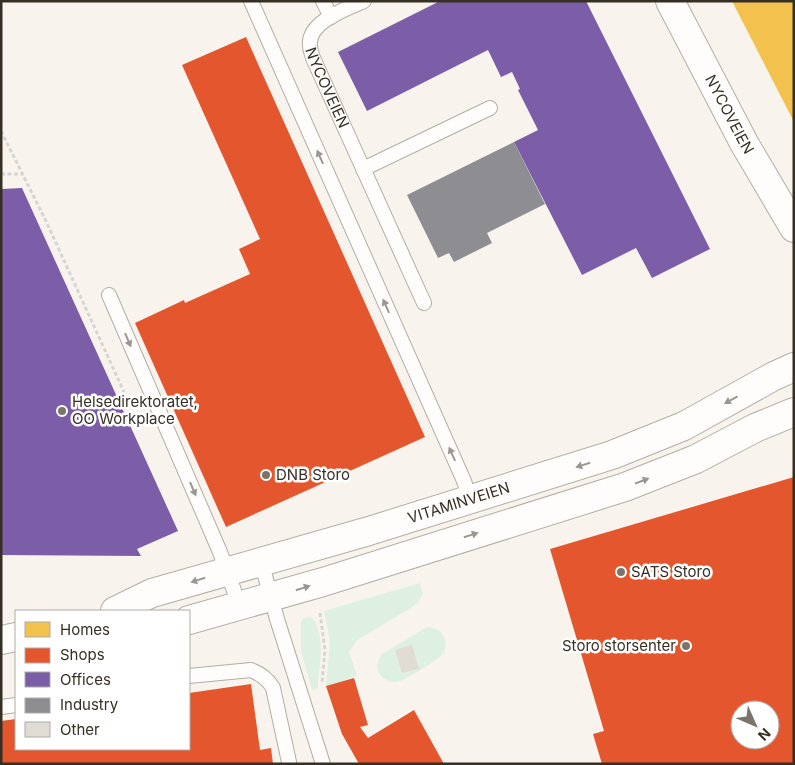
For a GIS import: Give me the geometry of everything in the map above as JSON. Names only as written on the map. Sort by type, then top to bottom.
[{"type":"street","name":"NYCOVEIEN","points":[[670,1],[744,143],[793,225]]},
{"type":"street","name":"VITAMINVEIEN","points":[[117,610],[152,593],[571,469],[684,426],[774,376],[794,367]]},
{"type":"street","points":[[190,620],[272,598],[625,487],[696,459],[755,428],[794,412]]},
{"type":"street","points":[[1,640],[15,637]]},
{"type":"lane","points":[[251,1],[460,472],[470,500]]},
{"type":"lane","points":[[323,1],[331,17]]},
{"type":"lane","name":"NYCOVEIEN","points":[[364,1],[316,26],[309,45],[313,58],[424,303]]},
{"type":"lane","points":[[363,169],[490,108]]},
{"type":"lane","points":[[109,295],[228,571],[240,607]]},
{"type":"lane","points":[[262,561],[323,764]]},
{"type":"lane","points":[[190,676],[251,670],[269,681],[273,688],[289,762]]},
{"type":"lane","points":[[1,707],[15,705]]},
{"type":"path","points":[[1,131],[46,221],[127,399]]},
{"type":"path","points":[[1,174],[22,174]]},
{"type":"path","points":[[318,606],[325,650],[322,686]]},
{"type":"green space","points":[[420,583],[423,594],[418,602],[357,640],[349,652],[357,676],[326,686],[330,642],[324,611]]},
{"type":"green space","points":[[307,617],[311,617],[316,625],[321,642],[318,688],[312,690],[301,651],[301,623]]},
{"type":"green space","points":[[427,627],[437,630],[443,635],[446,643],[444,653],[400,681],[391,682],[383,678],[378,668],[382,654]]},
{"type":"building: Homes","points":[[732,1],[794,1],[794,122]]},
{"type":"building: Shops","points":[[246,37],[425,437],[226,527],[135,323],[184,300],[185,303],[250,274],[239,249],[260,239],[182,65]]},
{"type":"building: Shops","name":"Storo storsenter","points":[[794,477],[794,764],[602,764],[593,734],[604,731],[550,549]]},
{"type":"building: Shops","points":[[354,678],[368,725],[360,727],[368,738],[414,710],[444,764],[359,764],[342,734],[326,686]]},
{"type":"building: Shops","points":[[251,684],[260,750],[271,748],[273,764],[1,764],[1,721],[15,719],[15,750],[190,750],[190,693]]},
{"type":"building: Offices","points":[[440,1],[586,1],[710,249],[652,278],[636,248],[582,275],[514,142],[538,130],[518,90],[520,89],[512,72],[501,77],[488,50],[367,111],[338,52]]},
{"type":"building: Offices","name":"Helsedirektoratet, OO Workplace","points":[[22,188],[178,531],[137,549],[141,556],[1,555],[2,189]]},
{"type":"building: Industry","points":[[514,142],[545,204],[487,233],[492,243],[454,262],[449,253],[438,258],[407,195]]},
{"type":"building: Other","points":[[412,645],[419,669],[402,673],[395,650]]},
{"type":"place","name":"Helsedirektoratet, OO Workplace","points":[[62,411]]},
{"type":"place","name":"DNB Storo","points":[[266,475]]},
{"type":"place","name":"SATS Storo","points":[[621,572]]},
{"type":"place","name":"Storo storsenter","points":[[686,646]]}]
